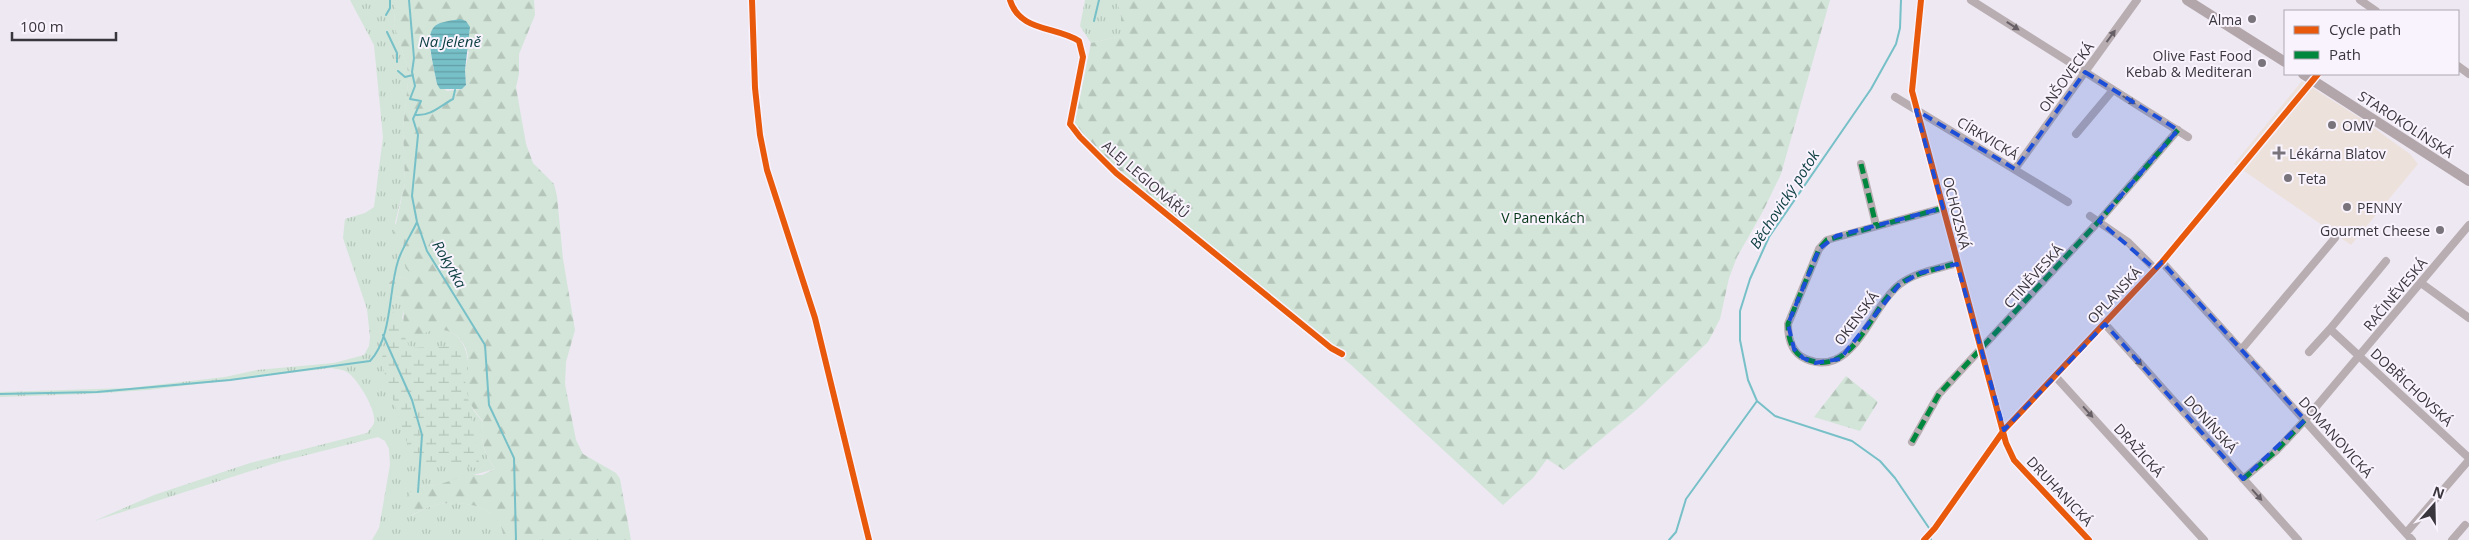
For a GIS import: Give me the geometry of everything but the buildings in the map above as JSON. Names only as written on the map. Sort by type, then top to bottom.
[{"type":"main road","points":[[2187,0],[2284,61]]},
{"type":"main road","name":"STAROKOLÍNSKÁ","points":[[2315,77],[2469,181]]},
{"type":"street","points":[[752,0],[755,88],[760,135],[767,170],[815,318],[870,540]]},
{"type":"street","name":"OCHOZSKÁ","points":[[1921,0],[1912,91],[1957,264],[2004,430]]},
{"type":"street","points":[[1971,0],[2188,137]]},
{"type":"street","name":"ONŠOVECKÁ","points":[[2015,169],[2137,0]]},
{"type":"street","points":[[2363,1],[2375,10]]},
{"type":"street","name":"OPLANSKÁ","points":[[1935,528],[2004,430],[2162,262],[2315,77]]},
{"type":"street","points":[[2076,134],[2113,90]]},
{"type":"street","name":"CÍRKVICKÁ","points":[[1894,97],[2068,202]]},
{"type":"street","name":"CTINĚVESKÁ","points":[[1912,442],[1939,394],[1981,351],[2099,221],[2178,130]]},
{"type":"street","points":[[1860,164],[1876,225]]},
{"type":"street","name":"OKENSKÁ","points":[[1942,208],[1826,240],[1819,249],[1788,324],[1788,336],[1794,349],[1803,358],[1815,362],[1840,359],[1851,349],[1887,297],[1900,284],[1920,273],[1957,264]]},
{"type":"street","points":[[2090,216],[2128,242],[2155,269]]},
{"type":"street","name":"RAČINĚVESKÁ","points":[[2243,479],[2276,451],[2305,420],[2469,225]]},
{"type":"street","points":[[2241,350],[2335,238]]},
{"type":"street","name":"RAČINĚVESKÁ","points":[[2309,352],[2386,261]]},
{"type":"street","name":"DOMANOVICKÁ","points":[[2162,262],[2412,540]]},
{"type":"street","points":[[2421,283],[2469,318]]},
{"type":"street","name":"DONÍNSKÁ","points":[[2105,324],[2298,540]]},
{"type":"street","points":[[2330,329],[2359,355]]},
{"type":"street","name":"DOBŘICHOVSKÁ","points":[[2359,355],[2469,459]]},
{"type":"street","name":"DRAŽICKÁ","points":[[2055,376],[2204,540]]},
{"type":"street","name":"DRUHANICKÁ","points":[[2004,430],[2006,443],[2014,460],[2089,540]]},
{"type":"street","points":[[2406,533],[2469,459]]},
{"type":"street","points":[[2452,540],[2465,525]]},
{"type":"highlighted area","points":[[2085,72],[2178,130],[2099,221],[2155,269],[2162,262],[2305,420],[2243,479],[2105,324],[2004,430],[1957,264],[1920,273],[1899,285],[1840,359],[1815,363],[1803,358],[1794,349],[1788,324],[1819,249],[1836,236],[1943,208],[1916,110],[2015,169]]},
{"type":"shaded area","points":[[2302,81],[2363,120],[2410,154],[2418,164],[2351,245],[2234,164]]},
{"type":"green space","points":[[350,0],[396,0],[394,24],[409,73],[403,129],[405,183],[395,223],[404,240],[402,256],[416,274],[414,284],[405,278],[395,277],[389,283],[391,295],[402,298],[405,305],[402,318],[417,338],[427,331],[437,328],[455,335],[462,342],[468,362],[472,406],[483,422],[482,435],[484,447],[495,469],[437,485],[415,487],[411,516],[428,507],[440,504],[461,503],[472,505],[491,513],[498,520],[502,529],[503,540],[372,540],[379,528],[390,465],[389,449],[385,441],[378,437],[279,462],[94,521],[154,495],[250,463],[367,433],[374,423],[369,403],[356,381],[345,371],[331,368],[148,390],[0,397],[0,392],[129,388],[225,377],[257,370],[334,363],[364,355],[369,346],[370,337],[367,309],[343,238],[345,219],[365,213],[374,207],[383,137],[374,45]]},
{"type":"green space","points":[[396,0],[534,0],[535,15],[519,54],[519,74],[516,87],[526,144],[533,163],[554,184],[557,196],[563,259],[575,330],[566,362],[565,384],[576,440],[583,454],[616,473],[620,479],[631,540],[503,540],[502,529],[498,520],[491,513],[482,508],[461,503],[436,505],[410,516],[401,512],[401,503],[415,487],[437,485],[469,475],[482,475],[495,469],[484,447],[482,435],[483,421],[470,402],[467,390],[468,359],[462,342],[457,336],[442,330],[434,330],[417,338],[410,336],[404,327],[402,298],[391,295],[389,283],[396,277],[405,278],[413,283],[416,274],[406,269],[402,256],[404,240],[394,233],[405,183],[403,129],[409,73],[394,24]],"holes":[[[439,23],[469,52],[465,70],[466,85],[462,89],[447,91],[437,84],[430,43],[431,35]]]},
{"type":"green space","points":[[1085,0],[1118,0],[1121,17],[1121,36],[1091,43],[1080,26]]},
{"type":"green space","name":"V Panenkách","points":[[1118,0],[1830,0],[1781,174],[1737,257],[1729,278],[1720,319],[1708,342],[1641,406],[1564,470],[1547,459],[1533,478],[1503,505],[1349,363],[1192,237],[1073,132],[1091,43],[1121,36],[1121,17]]},
{"type":"green space","points":[[393,312],[410,348],[459,346],[480,468],[413,461],[381,362]]},
{"type":"green space","points":[[1846,376],[1878,402],[1860,431],[1814,417]]},
{"type":"water","name":"Na Jeleně","points":[[460,19],[466,21],[470,27],[465,70],[466,85],[462,89],[440,89],[437,84],[430,34],[437,25]]},
{"type":"waterway","points":[[386,15],[390,8],[390,0]]},
{"type":"waterway","name":"Rokytka","points":[[409,0],[414,58],[412,72],[415,86],[410,99],[421,101],[413,119],[418,135],[412,196],[417,222],[427,251],[485,345],[489,405],[514,458],[516,540]]},
{"type":"waterway","points":[[1094,21],[1099,0]]},
{"type":"waterway","name":"Běchovický potok","points":[[1901,0],[1900,28],[1896,44],[1871,89],[1769,237],[1750,279],[1740,311],[1740,340],[1748,380],[1757,401],[1775,416],[1852,441],[1880,461],[1895,478],[1929,528],[1931,540]]},
{"type":"waterway","points":[[387,32],[397,53],[397,62]]},
{"type":"waterway","points":[[398,71],[405,77],[413,75]]},
{"type":"waterway","points":[[416,115],[431,112],[453,99],[455,90]]},
{"type":"waterway","points":[[0,394],[97,392],[230,380],[370,361],[383,339],[398,261],[417,222]]},
{"type":"waterway","points":[[383,335],[412,400],[422,435],[418,492]]},
{"type":"waterway","points":[[1669,540],[1676,532],[1686,499],[1757,401]]},
{"type":"marked path","points":[[1912,442],[1939,394],[2099,221],[2178,130]]},
{"type":"marked path","points":[[1861,164],[1876,225]]},
{"type":"marked path","points":[[1943,208],[1827,240],[1819,249],[1788,324],[1791,344],[1797,353],[1806,359],[1823,362],[1837,359],[1860,338],[1879,308],[1900,284],[1920,274],[1957,263]]},
{"type":"marked path","points":[[2243,479],[2276,451],[2305,420]]},
{"type":"cycle path","points":[[752,0],[755,88],[760,135],[767,170],[815,318],[869,540]]},
{"type":"cycle path","name":"ALEJ LEGIONÁŘŮ","points":[[1010,0],[1015,10],[1030,23],[1070,36],[1079,41],[1083,57],[1070,124],[1080,137],[1116,173],[1331,348],[1342,354]]},
{"type":"cycle path","points":[[1921,0],[1912,91],[2006,443],[2014,460],[2089,540]]},
{"type":"cycle path","points":[[1924,540],[1935,528],[2004,430],[2162,262],[2317,75]]},
{"type":"place","name":"Alma","points":[[2252,19]]},
{"type":"place","name":"Olive Fast Food Kebab & Mediteran","points":[[2262,63]]},
{"type":"place","name":"OMV","points":[[2332,125]]},
{"type":"place","name":"Lékárna Blatov","points":[[2279,153]]},
{"type":"place","name":"Teta","points":[[2288,178]]},
{"type":"place","name":"PENNY","points":[[2347,207]]},
{"type":"place","name":"Gourmet Cheese","points":[[2440,230]]}]
